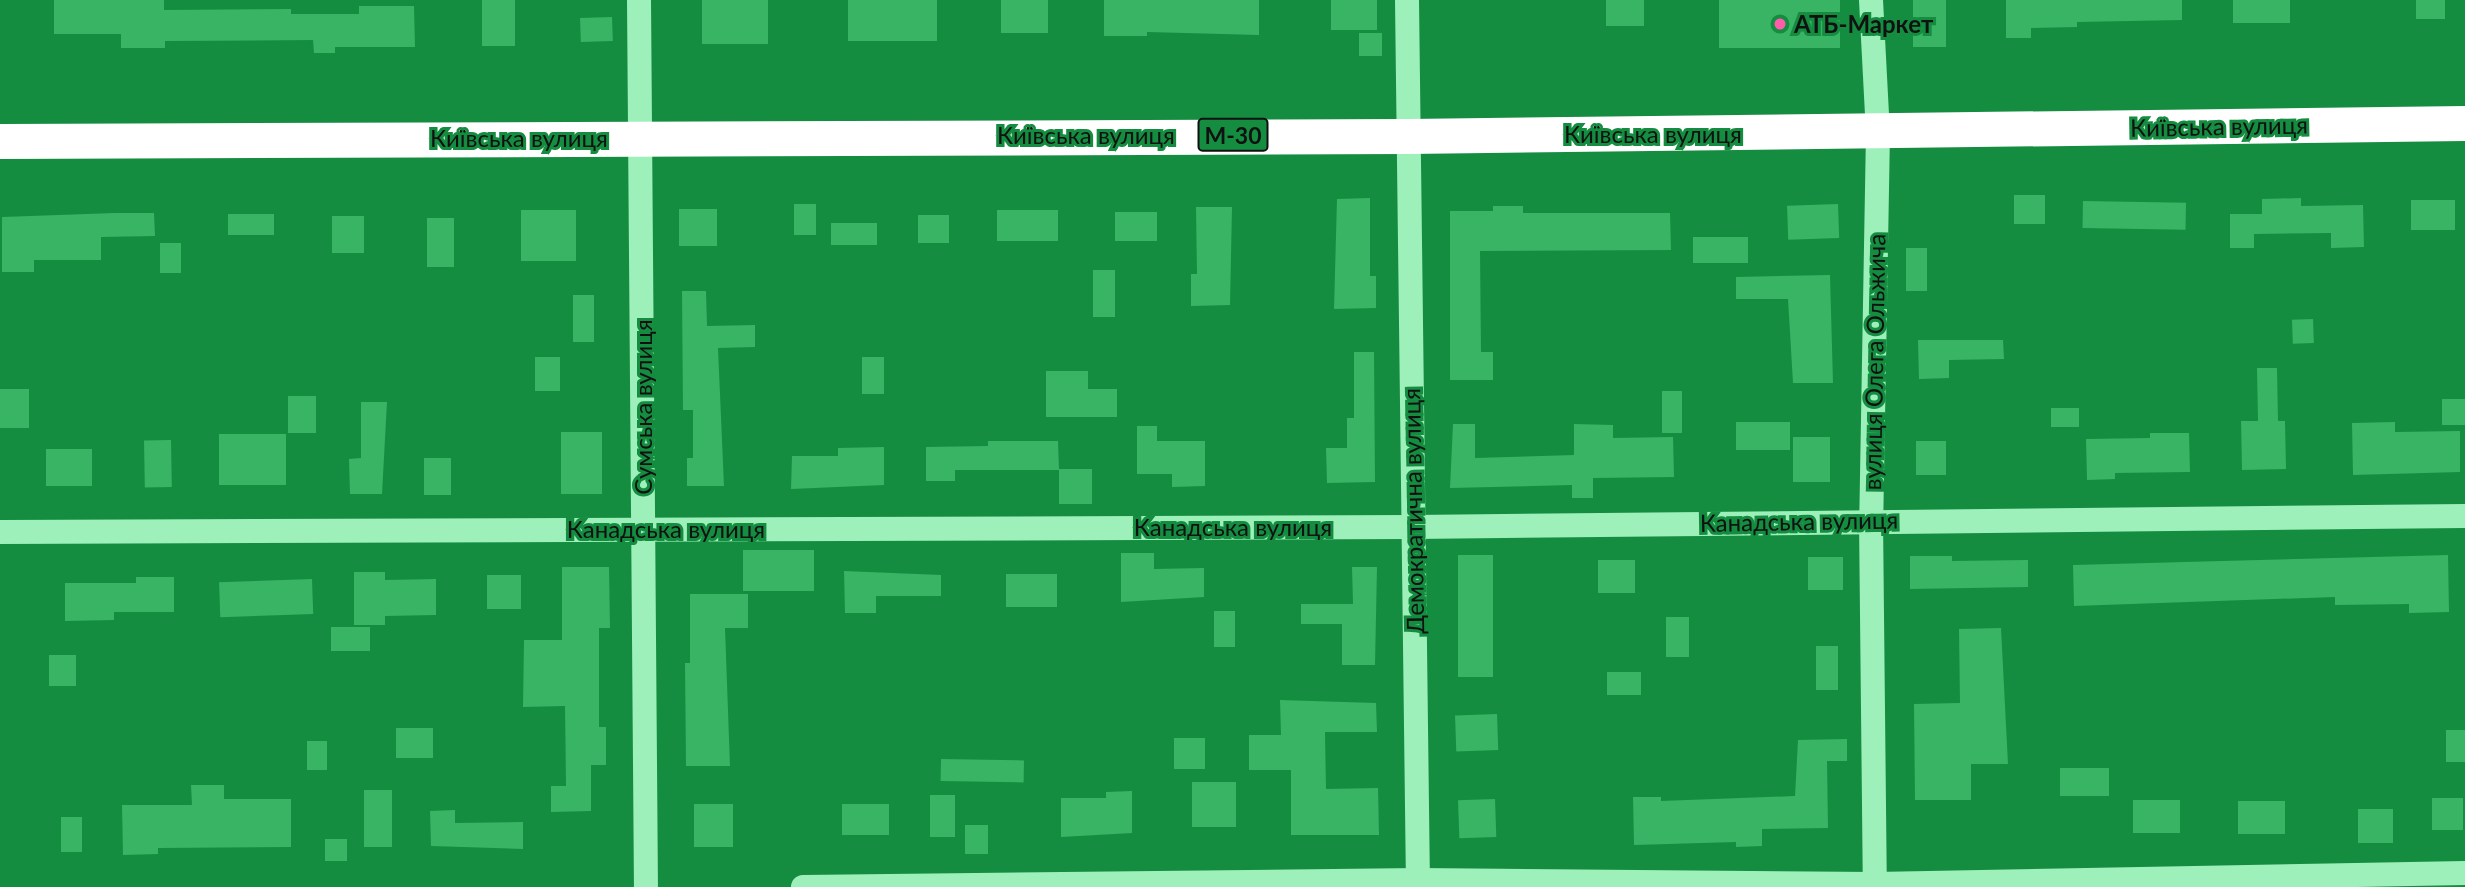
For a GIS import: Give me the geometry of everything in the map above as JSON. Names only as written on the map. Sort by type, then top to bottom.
[{"type":"highway","name":"Київська вулиця","points":[[0,141],[1408,136],[2465,123]]},
{"type":"street","name":"Сумська вулиця","points":[[639,0],[646,887]]},
{"type":"street","name":"Демократична вулиця","points":[[1407,0],[1418,884]]},
{"type":"street","name":"вулиця Олега Ольжича","points":[[1871,0],[1878,132],[1871,519],[1875,886]]},
{"type":"street","name":"Канадська вулиця","points":[[0,532],[1413,527],[1871,519],[2465,516]]},
{"type":"street","points":[[803,887],[1418,884],[1875,886],[2465,873]]},
{"type":"building","points":[[54,0],[164,0],[164,10],[291,9],[291,14],[359,14],[359,6],[414,6],[415,47],[335,47],[335,53],[314,53],[313,40],[165,41],[165,48],[121,48],[121,34],[54,34]]},
{"type":"building","points":[[482,0],[515,0],[515,46],[482,46]]},
{"type":"building","points":[[702,0],[768,0],[768,44],[702,44]]},
{"type":"building","points":[[848,0],[937,0],[937,41],[848,41]]},
{"type":"building","points":[[1001,0],[1048,0],[1048,33],[1001,33]]},
{"type":"building","points":[[1104,0],[1259,0],[1259,35],[1147,32],[1147,36],[1104,36]]},
{"type":"building","points":[[1331,0],[1377,0],[1377,30],[1331,30]]},
{"type":"building","points":[[1606,0],[1644,0],[1644,26],[1606,26]]},
{"type":"building","name":"АТБ-Маркет","points":[[1719,0],[1840,0],[1840,48],[1719,48]]},
{"type":"building","points":[[1913,0],[1946,0],[1946,47],[1913,47]]},
{"type":"building","points":[[2006,0],[2182,0],[2182,20],[2077,22],[2077,27],[2031,28],[2031,38],[2006,38]]},
{"type":"building","points":[[2233,0],[2290,0],[2290,23],[2233,23]]},
{"type":"building","points":[[2416,0],[2445,0],[2445,19],[2416,19]]},
{"type":"building","points":[[612,17],[613,41],[581,42],[580,18]]},
{"type":"building","points":[[1359,33],[1382,33],[1382,56],[1359,56]]},
{"type":"building","points":[[2014,195],[2045,195],[2045,224],[2014,224]]},
{"type":"building","points":[[1370,198],[1370,276],[1376,276],[1376,308],[1334,309],[1337,199]]},
{"type":"building","points":[[2301,198],[2301,206],[2363,205],[2364,247],[2331,248],[2331,233],[2254,234],[2254,248],[2230,248],[2230,214],[2262,214],[2262,199]]},
{"type":"building","points":[[2411,200],[2455,200],[2455,230],[2411,230]]},
{"type":"building","points":[[2083,201],[2186,203],[2186,230],[2083,228]]},
{"type":"building","points":[[794,204],[816,204],[816,235],[794,235]]},
{"type":"building","points":[[1838,204],[1839,238],[1788,240],[1787,206]]},
{"type":"building","points":[[1493,206],[1523,206],[1523,213],[1670,213],[1671,250],[1480,251],[1481,352],[1493,352],[1493,380],[1450,380],[1450,211],[1493,211]]},
{"type":"building","points":[[1196,207],[1232,207],[1230,305],[1191,306],[1191,274],[1197,274]]},
{"type":"building","points":[[679,209],[717,209],[717,246],[679,246]]},
{"type":"building","points":[[521,210],[576,210],[576,261],[521,261]]},
{"type":"building","points":[[997,210],[1058,210],[1058,241],[997,241]]},
{"type":"building","points":[[1115,212],[1157,212],[1157,241],[1115,241]]},
{"type":"building","points":[[154,213],[155,236],[101,237],[101,260],[34,260],[34,272],[2,272],[2,217]]},
{"type":"building","points":[[228,214],[274,214],[274,235],[228,235]]},
{"type":"building","points":[[918,215],[949,215],[949,243],[918,243]]},
{"type":"building","points":[[332,216],[364,216],[364,253],[332,253]]},
{"type":"building","points":[[427,218],[454,218],[454,267],[427,267]]},
{"type":"building","points":[[831,223],[877,223],[877,245],[831,245]]},
{"type":"building","points":[[1693,237],[1748,237],[1748,263],[1693,263]]},
{"type":"building","points":[[160,243],[181,243],[181,273],[160,273]]},
{"type":"building","points":[[1906,248],[1927,248],[1927,291],[1906,291]]},
{"type":"building","points":[[1093,270],[1115,270],[1115,317],[1093,317]]},
{"type":"building","points":[[1830,275],[1833,383],[1793,383],[1788,299],[1736,299],[1736,277]]},
{"type":"building","points":[[682,291],[706,291],[707,326],[755,325],[755,347],[718,348],[724,486],[687,486],[687,458],[693,458],[693,410],[683,410]]},
{"type":"building","points":[[573,295],[594,295],[594,342],[573,342]]},
{"type":"building","points":[[2313,319],[2314,343],[2293,344],[2292,320]]},
{"type":"building","points":[[1918,340],[2003,340],[2004,359],[1949,360],[1949,378],[1919,379]]},
{"type":"building","points":[[1354,352],[1374,352],[1375,482],[1327,483],[1326,448],[1347,448],[1347,418],[1354,418]]},
{"type":"building","points":[[535,357],[560,357],[560,391],[535,391]]},
{"type":"building","points":[[862,357],[884,357],[884,394],[862,394]]},
{"type":"building","points":[[2257,368],[2277,368],[2278,421],[2285,421],[2286,469],[2242,470],[2241,421],[2258,421]]},
{"type":"building","points":[[1046,371],[1088,371],[1088,389],[1117,389],[1117,417],[1046,417]]},
{"type":"building","points":[[0,389],[29,389],[29,428],[0,428]]},
{"type":"building","points":[[1662,391],[1682,391],[1682,433],[1662,433]]},
{"type":"building","points":[[288,396],[316,396],[316,433],[288,433]]},
{"type":"building","points":[[2442,399],[2465,399],[2465,425],[2442,425]]},
{"type":"building","points":[[361,402],[387,402],[382,494],[350,494],[349,459],[361,458]]},
{"type":"building","points":[[2051,408],[2079,408],[2079,427],[2051,427]]},
{"type":"building","points":[[1736,422],[1790,422],[1790,450],[1736,450]]},
{"type":"building","points":[[2395,422],[2395,432],[2460,431],[2460,472],[2353,475],[2352,423]]},
{"type":"building","points":[[1453,424],[1475,424],[1475,458],[1574,455],[1574,424],[1613,425],[1613,438],[1673,437],[1674,477],[1593,478],[1593,498],[1572,498],[1572,485],[1450,488]]},
{"type":"building","points":[[1137,426],[1157,426],[1157,441],[1205,441],[1205,486],[1172,487],[1172,474],[1137,474]]},
{"type":"building","points":[[561,432],[602,432],[602,494],[561,494]]},
{"type":"building","points":[[2150,433],[2189,433],[2190,472],[2115,473],[2115,479],[2087,480],[2086,439],[2150,438]]},
{"type":"building","points":[[219,434],[286,434],[286,485],[219,485]]},
{"type":"building","points":[[1793,437],[1830,437],[1830,482],[1793,482]]},
{"type":"building","points":[[144,440],[171,440],[172,487],[145,487]]},
{"type":"building","points":[[988,441],[1058,441],[1059,470],[955,470],[955,481],[926,481],[926,447],[988,446]]},
{"type":"building","points":[[1916,441],[1946,441],[1946,475],[1916,475]]},
{"type":"building","points":[[884,447],[884,485],[791,489],[792,456],[838,456],[838,448]]},
{"type":"building","points":[[46,449],[92,449],[92,486],[46,486]]},
{"type":"building","points":[[424,458],[451,458],[451,495],[424,495]]},
{"type":"building","points":[[1059,469],[1092,469],[1092,504],[1059,504]]},
{"type":"building","points":[[743,550],[814,550],[814,591],[743,591]]},
{"type":"building","points":[[1121,553],[1154,553],[1154,569],[1204,568],[1204,597],[1121,602]]},
{"type":"building","points":[[1458,555],[1493,555],[1493,677],[1458,677]]},
{"type":"building","points":[[2448,555],[2449,612],[2409,613],[2409,604],[2335,605],[2335,597],[2074,606],[2073,565]]},
{"type":"building","points":[[1910,556],[1952,556],[1952,561],[2028,560],[2028,587],[1910,589]]},
{"type":"building","points":[[1808,557],[1843,557],[1843,590],[1808,590]]},
{"type":"building","points":[[1598,560],[1635,560],[1635,593],[1598,593]]},
{"type":"building","points":[[562,567],[609,567],[610,628],[599,628],[599,727],[606,727],[606,765],[591,765],[591,811],[551,812],[551,786],[566,786],[565,706],[523,707],[524,640],[562,640]]},
{"type":"building","points":[[1352,567],[1377,567],[1375,665],[1342,665],[1342,624],[1301,624],[1301,604],[1353,604]]},
{"type":"building","points":[[844,571],[941,575],[941,596],[876,596],[876,613],[845,613]]},
{"type":"building","points":[[354,572],[385,572],[385,580],[436,579],[436,615],[385,616],[385,625],[354,625]]},
{"type":"building","points":[[1006,574],[1057,574],[1057,607],[1006,607]]},
{"type":"building","points":[[487,575],[521,575],[521,609],[487,609]]},
{"type":"building","points":[[136,577],[174,577],[174,612],[114,612],[114,620],[65,621],[65,583],[136,583]]},
{"type":"building","points":[[312,579],[313,614],[220,617],[219,582]]},
{"type":"building","points":[[690,594],[748,594],[748,628],[725,628],[730,766],[686,766],[685,663],[690,663]]},
{"type":"building","points":[[1214,611],[1235,611],[1235,647],[1214,647]]},
{"type":"building","points":[[1666,617],[1689,617],[1689,657],[1666,657]]},
{"type":"building","points":[[331,627],[370,627],[370,651],[331,651]]},
{"type":"building","points":[[2001,628],[2008,764],[1971,764],[1971,800],[1915,800],[1914,704],[1960,703],[1959,629]]},
{"type":"building","points":[[1816,646],[1838,646],[1838,690],[1816,690]]},
{"type":"building","points":[[49,655],[76,655],[76,686],[49,686]]},
{"type":"building","points":[[1607,672],[1641,672],[1641,695],[1607,695]]},
{"type":"building","points":[[1280,700],[1376,703],[1377,732],[1325,732],[1326,789],[1378,788],[1379,835],[1291,835],[1291,770],[1249,770],[1249,735],[1281,735]]},
{"type":"building","points":[[1497,714],[1498,750],[1456,751],[1455,715]]},
{"type":"building","points":[[396,728],[433,728],[433,758],[396,758]]},
{"type":"building","points":[[2446,730],[2465,730],[2465,762],[2446,762]]},
{"type":"building","points":[[1174,738],[1205,738],[1205,769],[1174,769]]},
{"type":"building","points":[[1847,739],[1847,761],[1827,761],[1828,828],[1762,829],[1762,846],[1736,847],[1736,842],[1634,845],[1633,797],[1661,797],[1661,801],[1795,796],[1798,740]]},
{"type":"building","points":[[307,741],[327,741],[327,770],[307,770]]},
{"type":"building","points":[[941,759],[1024,760],[1024,782],[941,781]]},
{"type":"building","points":[[2060,768],[2109,768],[2109,796],[2060,796]]},
{"type":"building","points":[[1192,782],[1236,782],[1236,827],[1192,827]]},
{"type":"building","points":[[191,785],[224,785],[224,799],[291,799],[291,847],[158,848],[158,854],[123,855],[122,805],[192,805]]},
{"type":"building","points":[[364,790],[392,790],[392,847],[364,847]]},
{"type":"building","points":[[1132,791],[1132,833],[1061,837],[1061,798],[1106,798],[1106,792]]},
{"type":"building","points":[[930,795],[955,795],[955,837],[930,837]]},
{"type":"building","points":[[2432,798],[2463,798],[2463,830],[2432,830]]},
{"type":"building","points":[[1495,799],[1496,837],[1459,838],[1458,800]]},
{"type":"building","points":[[2133,800],[2180,800],[2180,833],[2133,833]]},
{"type":"building","points":[[2238,801],[2285,801],[2285,834],[2238,834]]},
{"type":"building","points":[[694,804],[733,804],[733,847],[694,847]]},
{"type":"building","points":[[842,804],[889,804],[889,835],[842,835]]},
{"type":"building","points":[[2358,809],[2393,809],[2393,843],[2358,843]]},
{"type":"building","points":[[455,810],[455,823],[523,822],[523,849],[431,846],[430,811]]},
{"type":"building","points":[[61,817],[82,817],[82,852],[61,852]]},
{"type":"building","points":[[965,825],[988,825],[988,854],[965,854]]},
{"type":"building","points":[[325,839],[347,839],[347,861],[325,861]]},
{"type":"place","name":"АТБ-Маркет","points":[[1780,24]]}]
